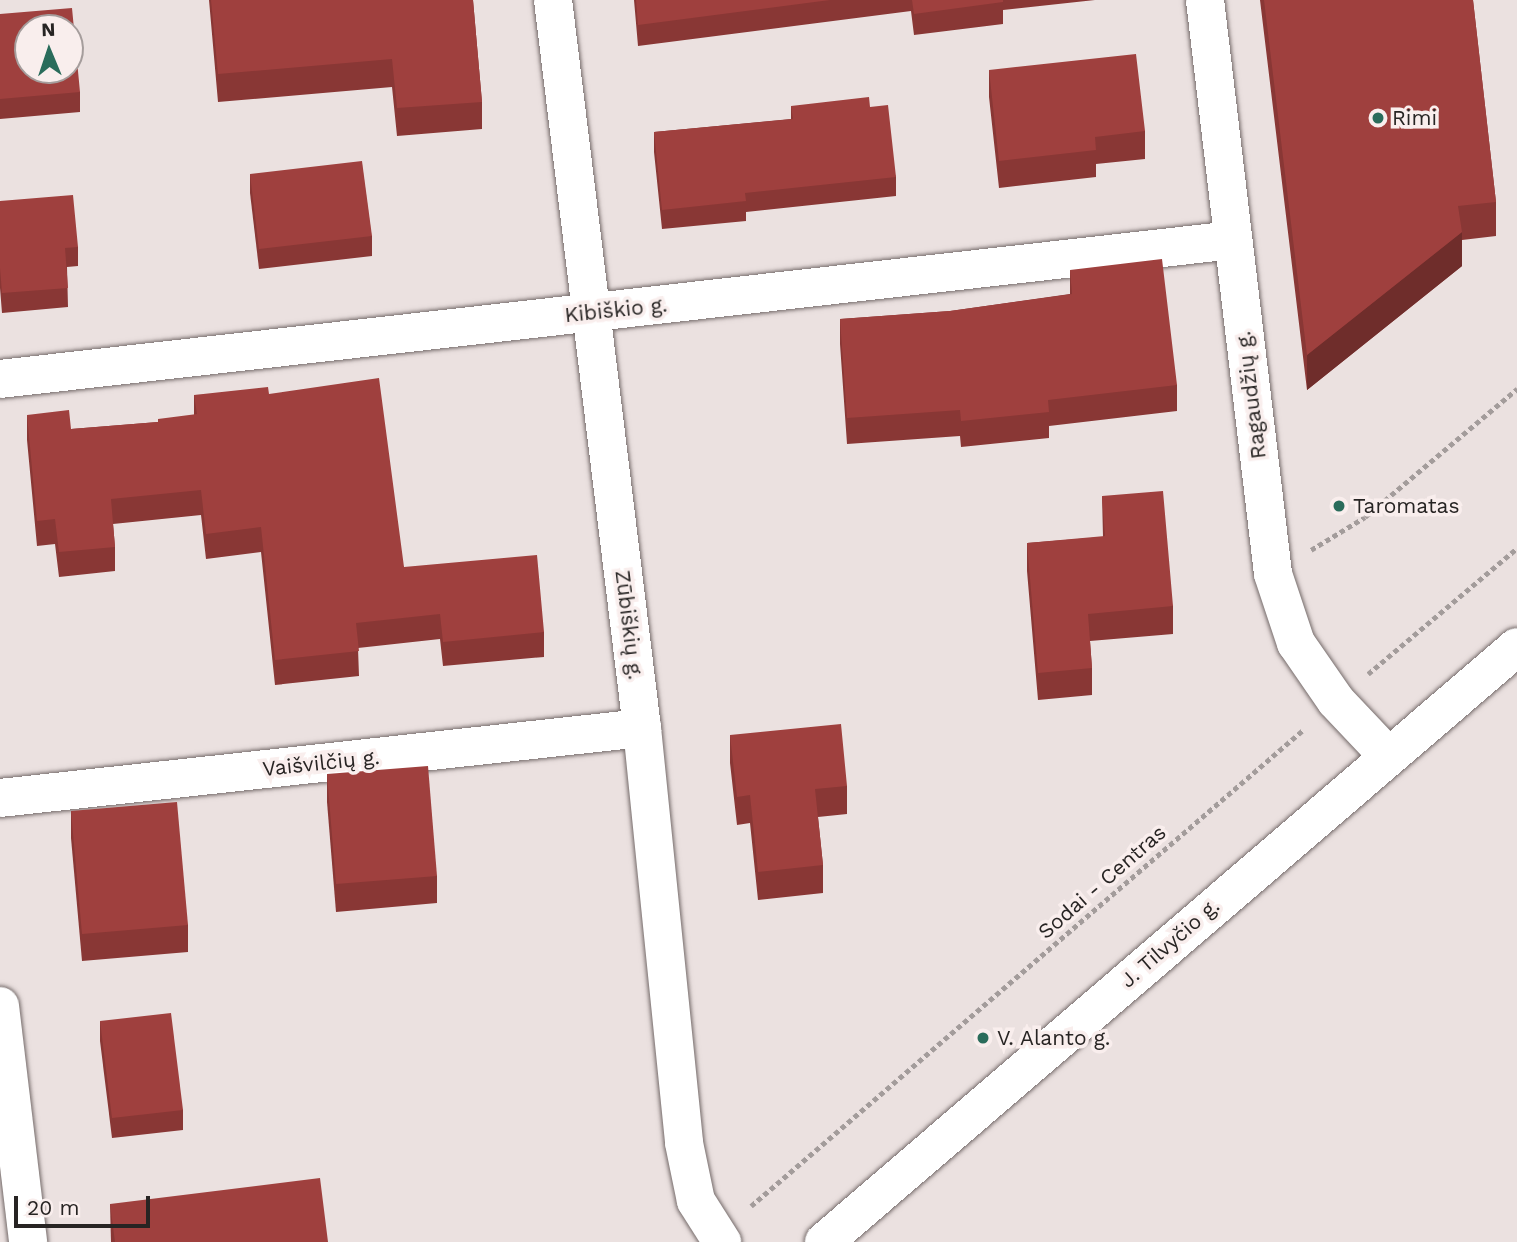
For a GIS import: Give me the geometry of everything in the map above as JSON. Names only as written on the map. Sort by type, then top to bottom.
[{"type":"street","name":"Zūbiškių g.","points":[[553,0],[589,314],[642,728],[684,1143],[696,1201],[719,1239]]},
{"type":"street","name":"Ragaudžių g.","points":[[1205,0],[1273,573],[1296,643],[1336,701],[1387,755]]},
{"type":"street","name":"Kibiškio g.","points":[[0,379],[1233,240]]},
{"type":"street","name":"J. Tilvyčio g.","points":[[824,1242],[1387,755],[1517,647]]},
{"type":"street","name":"Vaišvilčių g.","points":[[0,798],[642,728]]},
{"type":"street","points":[[0,1006],[18,1219]]},
{"type":"path","points":[[1273,573],[1365,517],[1517,389]]},
{"type":"path","name":"Sodai - Centras","points":[[719,1239],[1336,701],[1517,548]]},
{"type":"building","points":[[211,0],[473,0],[482,102],[397,108],[392,59],[218,74]]},
{"type":"building","points":[[636,0],[830,0],[638,25]]},
{"type":"building","points":[[912,0],[1003,0],[1003,2],[914,14]]},
{"type":"building","name":"Rimi","points":[[1264,0],[1473,0],[1496,202],[1458,206],[1462,232],[1307,355]]},
{"type":"building","points":[[72,8],[73,14],[14,14],[14,84],[79,84],[80,92],[0,99],[0,14]]},
{"type":"building","points":[[1136,54],[1145,131],[1095,137],[1096,150],[999,161],[989,70]]},
{"type":"building","points":[[869,97],[870,107],[888,105],[896,177],[745,193],[746,201],[662,210],[654,132],[793,119],[791,106]]},
{"type":"building","points":[[362,161],[372,236],[259,249],[250,174]]},
{"type":"building","points":[[73,195],[78,247],[65,248],[68,288],[2,293],[0,201]]},
{"type":"building","points":[[1162,259],[1177,385],[1048,400],[1049,412],[961,421],[960,410],[847,418],[840,319],[950,311],[1072,294],[1070,270]]},
{"type":"building","points":[[379,378],[404,567],[537,555],[544,632],[443,642],[440,614],[356,623],[359,651],[275,660],[261,527],[206,534],[201,490],[111,499],[115,547],[59,552],[55,519],[37,521],[27,415],[69,410],[71,429],[158,422],[158,419],[197,414],[194,395],[268,387],[269,394]]},
{"type":"building","points":[[1163,491],[1173,606],[1088,614],[1092,668],[1038,673],[1027,543],[1105,536],[1102,496]]},
{"type":"building","points":[[841,724],[847,786],[815,789],[823,865],[758,872],[750,795],[737,797],[730,735]]},
{"type":"building","points":[[428,766],[437,876],[336,884],[327,774]]},
{"type":"building","points":[[177,802],[188,925],[82,934],[71,811]]},
{"type":"building","points":[[171,1013],[183,1110],[112,1118],[100,1021]]},
{"type":"building","points":[[320,1178],[328,1242],[115,1242],[110,1204]]},
{"type":"place","name":"Rimi","points":[[1378,118]]},
{"type":"place","name":"Taromatas","points":[[1339,506]]},
{"type":"place","name":"V. Alanto g.","points":[[983,1038]]}]
